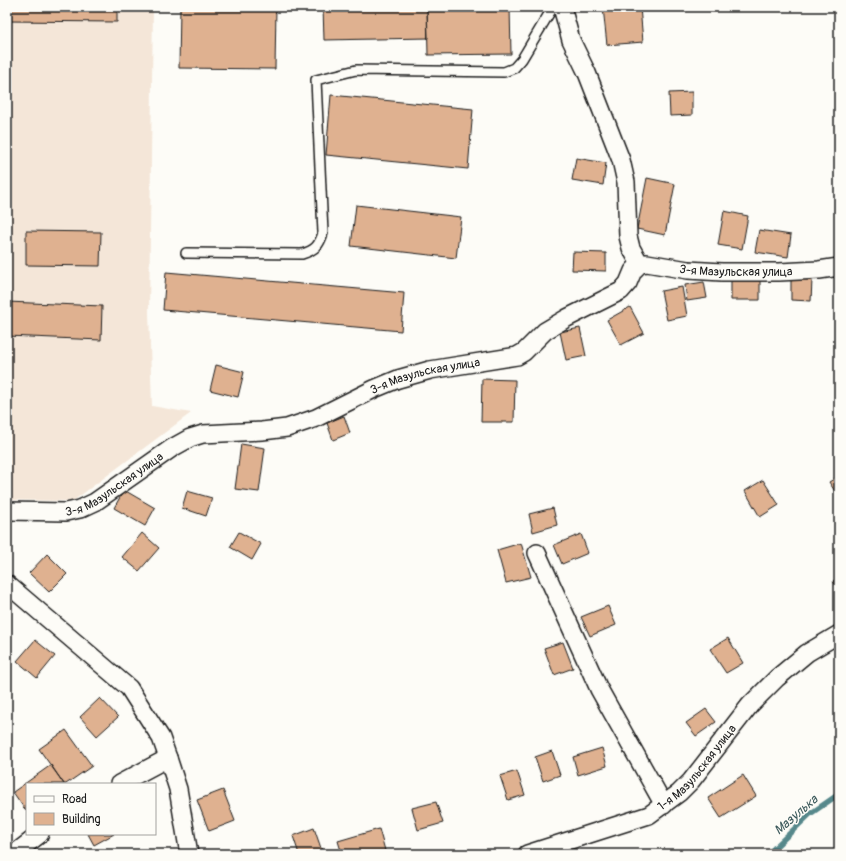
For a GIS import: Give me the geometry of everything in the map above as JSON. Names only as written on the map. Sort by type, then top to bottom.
[{"type":"street","points":[[562,7],[571,40],[587,73],[621,160],[626,182],[628,236],[631,248],[640,264]]},
{"type":"street","name":"3-я Мазульская улица","points":[[7,511],[66,512],[80,509],[95,502],[172,448],[190,438],[203,434],[262,431],[287,428],[316,418],[374,389],[398,379],[430,370],[516,356],[524,352],[545,331],[567,318],[621,291],[628,283],[633,271],[640,264],[646,263],[688,270],[722,272],[779,272],[818,270],[839,267]]},
{"type":"street","points":[[537,553],[600,689],[664,805]]},
{"type":"street","points":[[7,584],[129,688],[161,738],[178,789],[189,854]]},
{"type":"street","name":"1-я Мазульская улица","points":[[527,854],[649,815],[664,805],[691,781],[750,705],[777,678],[807,653],[839,634]]},
{"type":"street","points":[[121,783],[168,758]]},
{"type":"street","points":[[14,854],[39,835]]},
{"type":"lane","points":[[186,253],[302,254],[313,251],[320,242],[323,233],[316,80],[356,70],[504,72],[514,68],[522,59],[553,7]]},
{"type":"shaded area","points":[[7,7],[153,7],[149,312],[152,406],[191,413],[73,501],[7,500]]},
{"type":"building","points":[[7,7],[117,7],[117,22],[7,21]]},
{"type":"building","points":[[180,7],[276,7],[275,69],[179,68]]},
{"type":"building","points":[[323,7],[427,7],[428,38],[324,40]]},
{"type":"building","points":[[427,7],[510,7],[511,54],[428,55]]},
{"type":"building","points":[[603,7],[640,7],[643,42],[607,45]]},
{"type":"building","points":[[692,92],[692,115],[670,116],[669,93]]},
{"type":"building","points":[[331,95],[473,109],[468,169],[326,155]]},
{"type":"building","points":[[576,158],[606,163],[603,185],[572,180]]},
{"type":"building","points":[[647,178],[675,184],[665,235],[637,229]]},
{"type":"building","points":[[356,205],[461,217],[456,258],[351,246]]},
{"type":"building","points":[[724,211],[748,216],[742,249],[718,245]]},
{"type":"building","points":[[759,230],[791,235],[788,257],[755,252]]},
{"type":"building","points":[[26,231],[101,232],[100,266],[26,265]]},
{"type":"building","points":[[573,252],[606,253],[606,271],[572,270]]},
{"type":"building","points":[[166,272],[404,293],[401,331],[163,310]]},
{"type":"building","points":[[760,279],[760,300],[731,300],[731,280]]},
{"type":"building","points":[[791,279],[812,280],[811,301],[791,300]]},
{"type":"building","points":[[704,282],[707,298],[687,301],[685,285]]},
{"type":"building","points":[[682,287],[687,316],[667,320],[661,291]]},
{"type":"building","points":[[7,302],[102,306],[101,340],[7,336]]},
{"type":"building","points":[[630,307],[644,333],[621,345],[607,320]]},
{"type":"building","points":[[580,328],[586,356],[566,360],[560,332]]},
{"type":"building","points":[[216,365],[244,372],[238,397],[210,390]]},
{"type":"building","points":[[482,379],[515,380],[514,422],[481,422]]},
{"type":"building","points":[[344,416],[350,433],[333,440],[327,423]]},
{"type":"building","points":[[241,444],[265,448],[259,492],[235,489]]},
{"type":"building","points":[[839,476],[839,496],[838,496],[829,482]]},
{"type":"building","points":[[763,480],[779,505],[760,517],[745,491]]},
{"type":"building","points":[[124,490],[155,508],[145,526],[114,508]]},
{"type":"building","points":[[187,491],[212,498],[206,516],[182,508]]},
{"type":"building","points":[[553,508],[557,525],[533,532],[529,514]]},
{"type":"building","points":[[239,532],[261,544],[252,560],[230,547]]},
{"type":"building","points":[[142,533],[159,548],[139,571],[122,557]]},
{"type":"building","points":[[581,534],[588,553],[562,564],[554,545]]},
{"type":"building","points":[[521,543],[531,577],[506,583],[497,550]]},
{"type":"building","points":[[47,554],[67,574],[49,592],[29,573]]},
{"type":"building","points":[[839,578],[839,590],[833,581]]},
{"type":"building","points":[[608,606],[616,625],[590,636],[581,617]]},
{"type":"building","points":[[728,638],[743,663],[726,673],[710,649]]},
{"type":"building","points":[[35,640],[55,656],[37,678],[17,661]]},
{"type":"building","points":[[563,642],[573,668],[554,675],[544,648]]},
{"type":"building","points":[[100,698],[118,717],[97,736],[80,717]]},
{"type":"building","points":[[706,709],[716,722],[696,736],[686,723]]},
{"type":"building","points":[[66,730],[92,766],[67,783],[63,783],[39,749]]},
{"type":"building","points":[[602,748],[607,766],[578,775],[573,757]]},
{"type":"building","points":[[552,751],[560,775],[543,781],[535,757]]},
{"type":"building","points":[[51,765],[63,783],[26,783],[26,811],[13,792]]},
{"type":"building","points":[[517,771],[525,795],[508,800],[500,776]]},
{"type":"building","points":[[743,775],[756,796],[721,818],[708,798]]},
{"type":"building","points":[[223,790],[235,821],[209,831],[197,800]]},
{"type":"building","points":[[436,802],[443,823],[418,830],[412,808]]},
{"type":"building","points":[[314,828],[323,854],[299,854],[293,836]]},
{"type":"building","points":[[379,829],[386,854],[342,854],[338,841]]},
{"type":"building","points":[[89,835],[112,835],[94,845]]},
{"type":"waterway","name":"Мазулька","points":[[768,854],[810,814],[839,794]]}]
